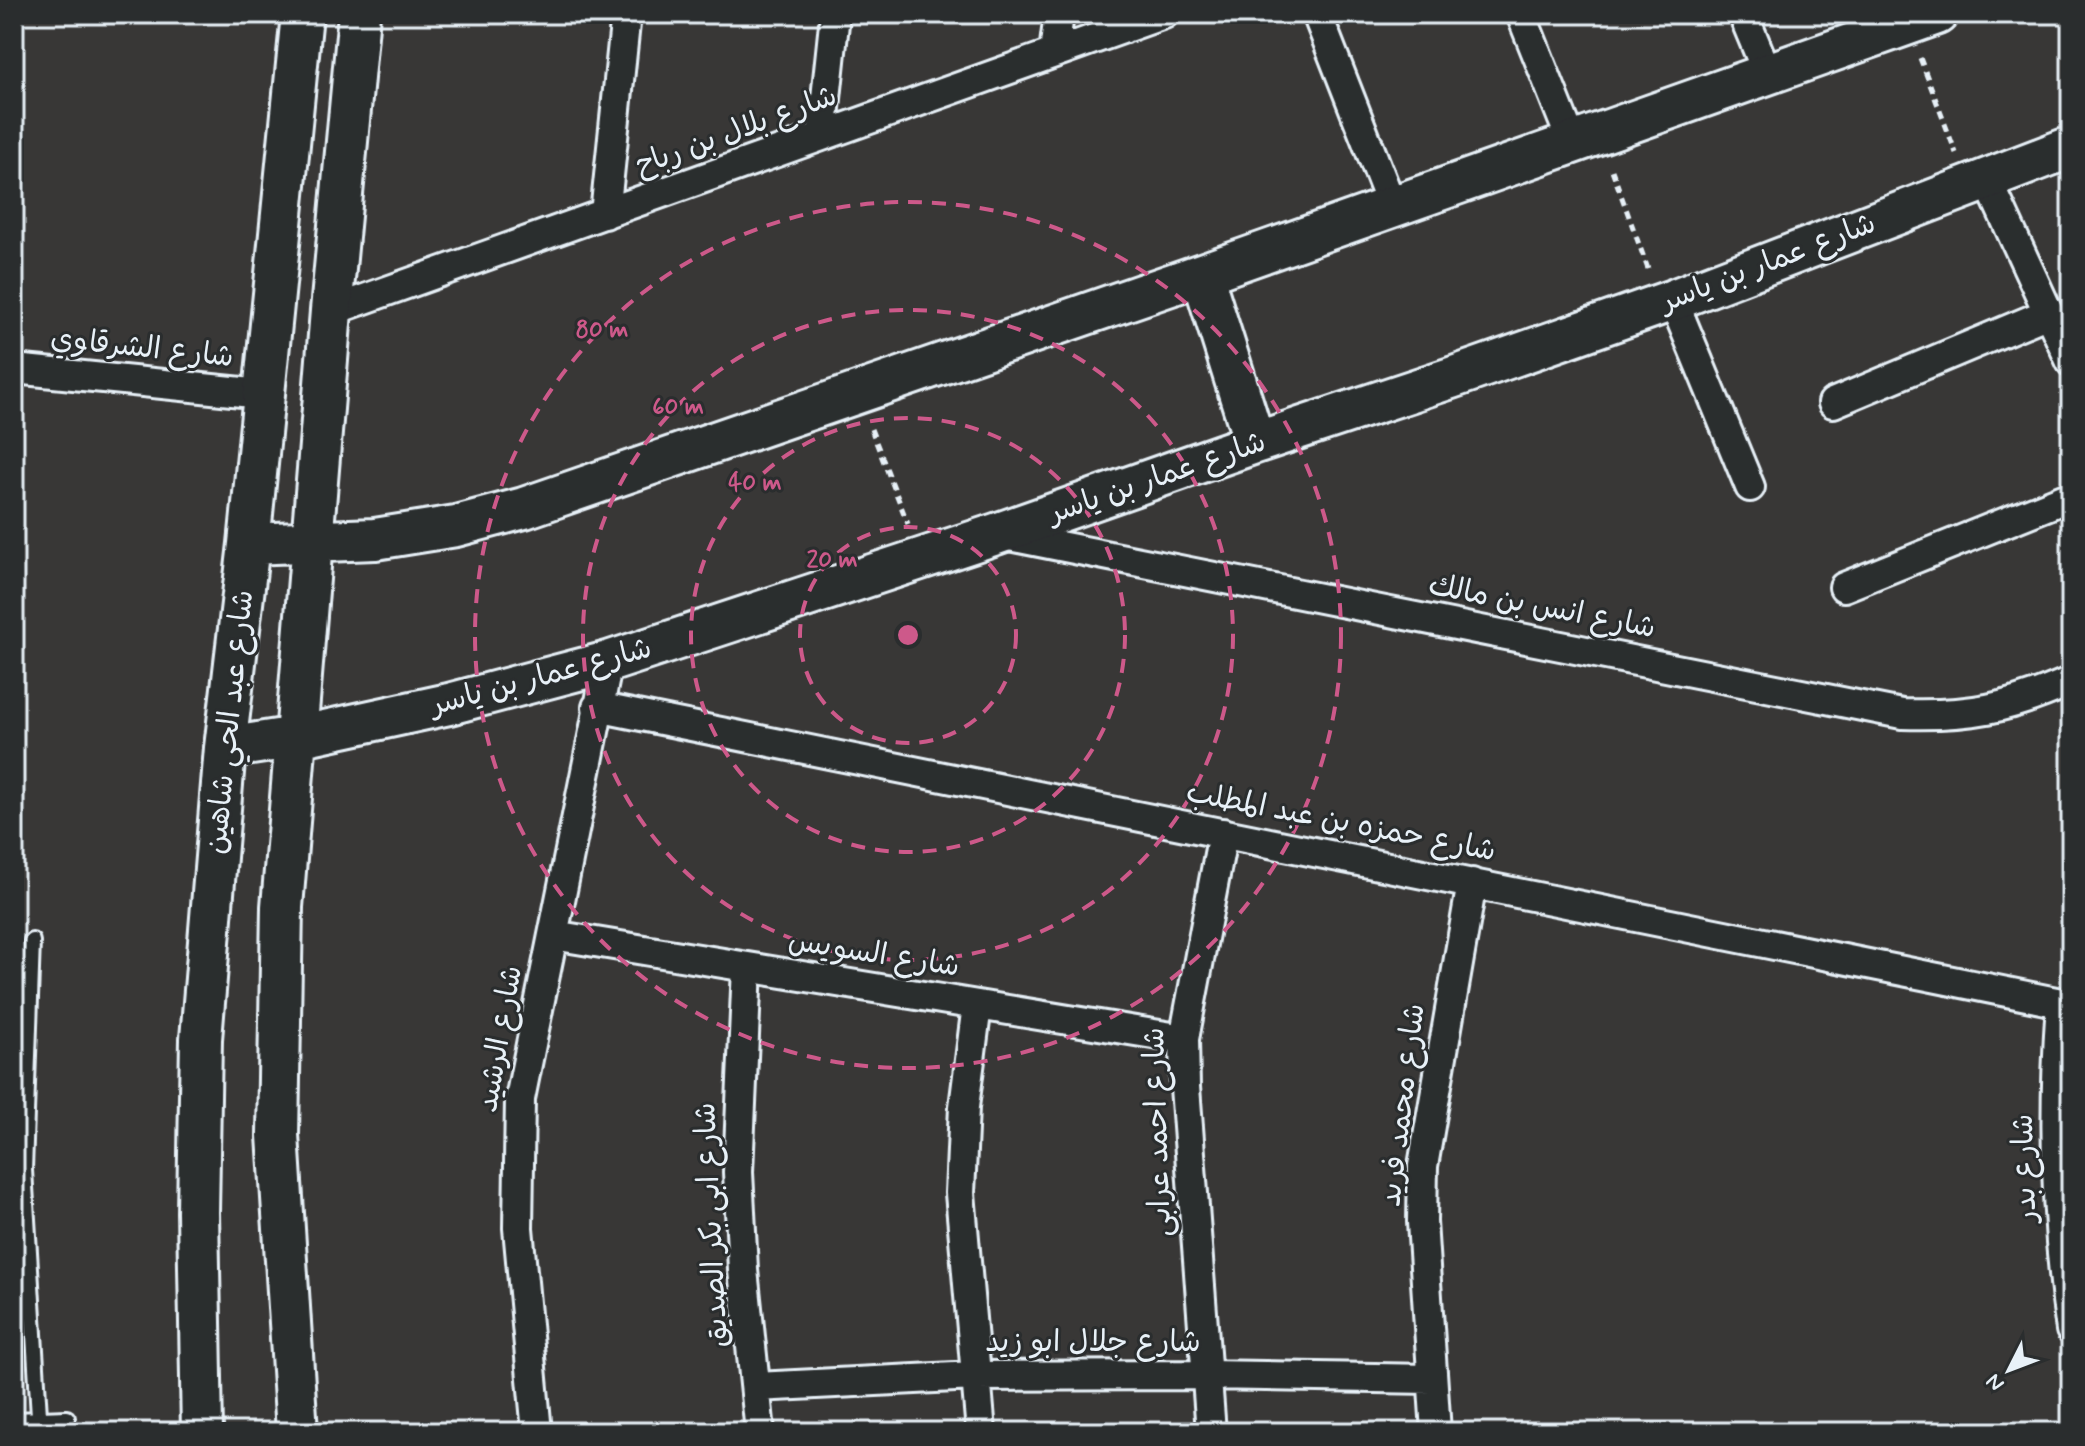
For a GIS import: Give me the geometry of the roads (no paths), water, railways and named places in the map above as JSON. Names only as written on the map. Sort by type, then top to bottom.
[{"type":"street","name":"شارع عبد الحي شاهين","points":[[202,1432],[198,1212],[201,1039],[225,748],[249,544],[302,14]]},
{"type":"street","points":[[297,1432],[278,1135],[282,907],[359,14]]},
{"type":"street","points":[[605,214],[626,14]]},
{"type":"street","points":[[822,136],[835,14]]},
{"type":"street","points":[[1054,53],[1059,14]]},
{"type":"street","name":"شارع بلال بن رباح","points":[[331,311],[1164,14]]},
{"type":"street","points":[[1317,14],[1392,206]]},
{"type":"street","points":[[1521,14],[1585,137]]},
{"type":"street","points":[[1743,14],[1767,72]]},
{"type":"street","points":[[249,544],[375,539],[456,526],[524,508],[1202,274],[1922,19]]},
{"type":"street","name":"شارع عمار بن ياسر","points":[[225,748],[297,737],[449,704],[608,662],[996,534],[1667,302],[2071,147]]},
{"type":"street","points":[[1979,184],[2071,362]]},
{"type":"street","points":[[1202,274],[1255,443]]},
{"type":"street","points":[[1667,302],[1750,487]]},
{"type":"street","points":[[1833,403],[2048,313]]},
{"type":"street","name":"شارع الشرقاوي","points":[[14,369],[262,394]]},
{"type":"street","points":[[1844,587],[2071,496]]},
{"type":"street","name":"شارع انس بن مالك","points":[[996,534],[1902,714],[1951,715],[2000,708],[2071,681]]},
{"type":"street","name":"شارع الرشيد","points":[[537,1432],[518,1228],[520,1099],[608,662]]},
{"type":"street","name":"شارع حمزه بن عبد المطلب","points":[[597,707],[2066,1004]]},
{"type":"street","name":"شارع احمد عرابى","points":[[1211,1432],[1184,1039],[1223,833]]},
{"type":"street","name":"شارع محمد فريد","points":[[1436,1432],[1422,1222],[1423,1166],[1472,883]]},
{"type":"street","name":"شارع السويس","points":[[553,935],[1184,1039]]},
{"type":"street","name":"شارع ابى بكر الصديق","points":[[747,967],[738,1172],[743,1270],[760,1432]]},
{"type":"street","name":"شارع بدر","points":[[2066,1004],[2057,1055],[2058,1205],[2071,1330]]},
{"type":"street","points":[[977,1005],[964,1107],[960,1193],[981,1432]]},
{"type":"street","name":"شارع جلال ابو زيد","points":[[756,1387],[975,1376],[1205,1375],[1431,1379]]},
{"type":"lane","points":[[32,941],[24,1170],[39,1426]]},
{"type":"lane","points":[[14,1420],[39,1426],[67,1418]]}]
